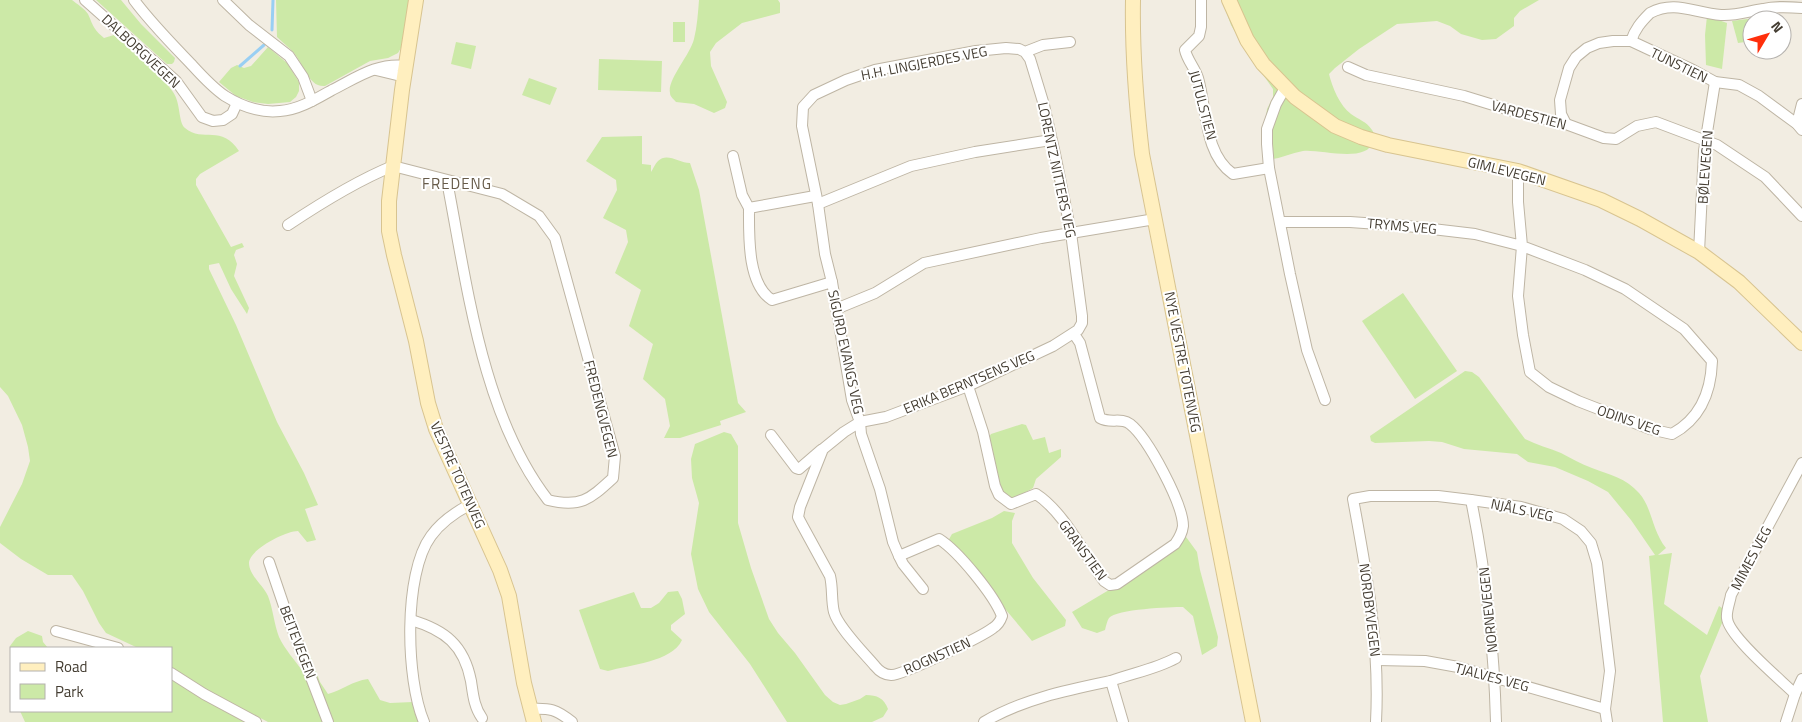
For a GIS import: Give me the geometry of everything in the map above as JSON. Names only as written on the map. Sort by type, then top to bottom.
[{"type":"street","name":"DALBORGVEGEN","points":[[86,0],[176,82],[202,117],[213,121],[223,120],[232,114],[238,103]]},
{"type":"street","points":[[134,0],[202,76],[224,96],[250,108],[279,111],[294,108],[312,101],[360,75],[376,70],[405,72]]},
{"type":"street","points":[[223,0],[249,25],[289,56],[303,77],[312,101]]},
{"type":"street","name":"VESTRE TOTENVEG","points":[[416,0],[393,166],[389,201],[389,231],[416,341],[428,403],[436,429],[496,562],[509,596],[524,683],[532,715]]},
{"type":"street","name":"NYE VESTRE TOTENVEG","points":[[1133,0],[1133,57],[1142,154],[1253,722]]},
{"type":"street","name":"JUTULSTIEN","points":[[1201,0],[1199,36],[1185,50],[1198,78],[1209,134],[1215,149],[1227,170],[1233,174],[1269,168]]},
{"type":"street","name":"GIMLEVEGEN","points":[[1229,0],[1242,32],[1255,53],[1286,88],[1325,120],[1361,137],[1518,171],[1600,200],[1699,252],[1739,282],[1802,343]]},
{"type":"street","points":[[1632,41],[1638,25],[1664,2],[1681,2],[1720,15],[1738,15],[1764,8],[1802,8]]},
{"type":"street","name":"TUNSTIEN","points":[[1566,124],[1561,114],[1560,100],[1569,68],[1576,56],[1587,48],[1599,43],[1632,41],[1715,82],[1739,85],[1759,96],[1799,127]]},
{"type":"street","points":[[1025,52],[1043,45],[1070,42]]},
{"type":"street","name":"H.H. LINGJERDES VEG","points":[[802,108],[808,100],[821,90],[875,70],[976,51],[1006,48],[1019,49],[1025,52]]},
{"type":"street","name":"LORENTZ NITTERS VEG","points":[[1025,52],[1030,59],[1044,105],[1071,233],[1082,316],[1082,324],[1074,334]]},
{"type":"street","name":"VARDESTIEN","points":[[1348,67],[1366,75],[1464,96],[1516,112],[1566,124],[1604,138],[1616,140],[1637,126],[1656,122],[1706,140]]},
{"type":"street","name":"BØLEVEGEN","points":[[1699,252],[1706,140],[1715,82]]},
{"type":"street","points":[[1286,88],[1276,104],[1267,129],[1269,168],[1307,350],[1325,400]]},
{"type":"street","points":[[1799,127],[1802,104]]},
{"type":"street","name":"SIGURD EVANGS VEG","points":[[802,108],[802,126],[807,145],[825,254],[832,282],[852,400],[860,422]]},
{"type":"street","points":[[749,208],[816,200],[911,166],[965,154],[1051,140]]},
{"type":"street","points":[[1706,140],[1717,145],[1765,177],[1802,216]]},
{"type":"street","name":"SIGURD EVANGS VEG","points":[[733,156],[742,194],[749,208],[750,243],[754,275],[757,284],[766,296],[772,300],[832,282]]},
{"type":"street","points":[[288,225],[339,194],[393,166]]},
{"type":"street","name":"FREDENGVEGEN","points":[[393,166],[502,194],[539,216],[555,238],[615,456],[614,478],[595,495],[580,502],[564,504],[548,500],[527,469],[503,422],[481,350],[447,180]]},
{"type":"street","name":"ODINS VEG","points":[[1518,171],[1518,202],[1522,246],[1518,296],[1530,372],[1549,387],[1578,401],[1650,429],[1672,434],[1684,428],[1696,416],[1707,393],[1712,361],[1684,329],[1625,289],[1585,270],[1522,246]]},
{"type":"street","points":[[836,309],[875,293],[924,263],[1071,233],[1155,219]]},
{"type":"street","name":"TRYMS VEG","points":[[1280,222],[1350,222],[1407,226],[1475,234],[1522,246]]},
{"type":"street","name":"ERIKA BERNTSENS VEG","points":[[860,422],[886,417],[968,386],[1053,346],[1074,334]]},
{"type":"street","name":"GRANSTIEN","points":[[968,386],[983,432],[995,486],[999,495],[1011,504],[1036,494],[1042,498],[1069,528],[1104,581],[1110,585],[1117,584],[1175,544],[1182,534],[1183,524],[1163,471],[1137,432],[1130,424],[1124,421],[1106,422],[1100,418],[1080,343],[1074,334]]},
{"type":"street","points":[[771,435],[796,468],[799,469],[860,422]]},
{"type":"street","points":[[860,422],[861,434],[880,489],[893,542],[903,564],[922,589]]},
{"type":"street","name":"ROGNSTIEN","points":[[823,449],[800,507],[798,517],[809,541],[830,576],[836,619],[881,672],[889,676],[905,671],[984,634],[1000,622],[1002,616],[994,600],[950,546],[939,539],[899,556]]},
{"type":"street","name":"MIMES VEG","points":[[1795,694],[1744,645],[1732,630],[1727,618],[1731,595],[1802,463]]},
{"type":"street","name":"NJÅLS VEG","points":[[1353,499],[1370,496],[1438,496],[1471,500],[1521,507],[1563,519],[1582,531],[1591,543],[1597,563],[1610,671],[1605,708],[1607,722]]},
{"type":"street","name":"NORDBYVEGEN","points":[[1353,499],[1369,584],[1377,660],[1376,722]]},
{"type":"street","name":"NORNEVEGEN","points":[[1471,500],[1485,573],[1495,677],[1496,722]]},
{"type":"street","points":[[424,722],[418,707],[413,682],[411,620],[414,580],[427,542],[443,522],[469,505]]},
{"type":"street","name":"BEITEVEGEN","points":[[269,562],[328,722]]},
{"type":"street","points":[[411,620],[427,625],[457,645],[470,679],[477,712],[482,718]]},
{"type":"street","points":[[56,631],[114,647]]},
{"type":"street","points":[[984,722],[997,714],[1029,701],[1159,667],[1176,658]]},
{"type":"street","name":"TJALVES VEG","points":[[1377,660],[1425,661],[1458,667],[1605,708]]},
{"type":"street","points":[[172,675],[256,722]]},
{"type":"street","points":[[1786,722],[1795,694],[1802,680]]},
{"type":"street","points":[[1111,681],[1123,722]]},
{"type":"street","points":[[532,715],[549,708],[558,711],[572,722]]},
{"type":"green space","points":[[0,0],[72,0],[87,12],[95,29],[104,38],[114,35],[160,76],[176,96],[181,121],[185,128],[199,134],[226,138],[239,151],[200,174],[196,179],[196,185],[231,247],[242,243],[244,247],[236,250],[234,255],[237,264],[234,276],[249,308],[247,314],[231,289],[219,263],[209,265],[209,269],[236,325],[277,422],[304,473],[318,505],[305,509],[316,540],[307,542],[298,531],[285,534],[261,547],[249,563],[254,576],[268,596],[279,637],[306,678],[323,722],[268,722],[215,695],[172,669],[172,647],[136,647],[106,633],[72,575],[48,575],[21,559],[0,543],[0,527],[22,484],[30,461],[22,425],[8,396],[0,387]]},
{"type":"green space","points":[[96,0],[121,0],[141,24],[175,58],[174,62],[167,64]]},
{"type":"green space","points":[[276,0],[409,0],[401,48],[398,53],[388,58],[370,61],[325,86],[319,86],[307,74],[294,53],[277,37]]},
{"type":"green space","points":[[699,0],[778,0],[780,3],[780,13],[742,23],[716,43],[710,52],[711,66],[727,102],[725,108],[714,113],[694,104],[676,102],[670,94],[675,74],[694,39]]},
{"type":"green space","points":[[1222,0],[1539,0],[1520,11],[1514,18],[1514,26],[1496,39],[1482,40],[1461,34],[1450,26],[1437,21],[1397,24],[1359,49],[1329,74],[1334,90],[1343,106],[1373,131],[1373,141],[1369,148],[1353,154],[1303,151],[1269,159],[1266,118],[1267,109],[1273,97],[1273,89],[1231,25]]},
{"type":"green space","points":[[1707,16],[1727,23],[1722,69],[1706,65],[1705,35]]},
{"type":"green space","points":[[1742,20],[1742,42],[1738,43],[1732,21]]},
{"type":"green space","points":[[673,22],[685,22],[685,42],[673,42]]},
{"type":"green space","points":[[456,42],[476,46],[471,69],[451,64]]},
{"type":"green space","points":[[268,47],[287,63],[299,82],[299,91],[290,102],[268,104],[253,102],[236,96],[219,82],[231,68],[237,65],[244,68],[251,66]]},
{"type":"green space","points":[[599,59],[662,61],[661,92],[598,90]]},
{"type":"green space","points":[[529,78],[557,88],[550,105],[522,95]]},
{"type":"green space","points":[[642,136],[642,164],[651,165],[651,172],[658,161],[665,158],[690,163],[699,190],[738,403],[746,412],[720,421],[721,425],[680,438],[664,438],[670,426],[665,399],[643,379],[653,344],[629,326],[641,290],[615,273],[628,242],[626,230],[603,218],[617,190],[616,180],[586,161],[602,137]]},
{"type":"green space","points":[[1403,293],[1457,371],[1415,399],[1362,321]]},
{"type":"green space","points":[[1465,371],[1472,372],[1479,377],[1525,439],[1617,478],[1629,484],[1639,493],[1647,505],[1661,541],[1666,548],[1658,555],[1672,553],[1664,604],[1707,635],[1719,606],[1722,608],[1722,623],[1700,676],[1708,722],[1663,722],[1649,556],[1655,555],[1631,520],[1608,492],[1555,467],[1528,462],[1517,454],[1464,449],[1442,442],[1375,443],[1371,441],[1370,436]]},
{"type":"green space","points":[[1022,424],[1026,425],[1033,440],[1045,437],[1049,453],[1061,449],[1061,457],[1036,479],[1033,488],[1014,499],[1007,499],[1000,491],[987,440],[991,434]]},
{"type":"green space","points":[[724,432],[731,434],[738,446],[738,523],[769,619],[825,695],[833,702],[840,705],[860,699],[866,695],[874,696],[882,700],[888,709],[883,717],[872,722],[787,722],[750,664],[709,612],[698,589],[691,554],[699,503],[692,478],[691,459],[695,444]]},
{"type":"green space","points":[[1004,511],[1015,513],[1012,521],[1012,543],[1033,578],[1066,620],[1065,626],[1032,641],[948,541],[952,534],[992,518]]},
{"type":"green space","points":[[1181,530],[1197,552],[1218,637],[1217,646],[1202,655],[1193,616],[1183,607],[1122,612],[1109,618],[1105,630],[1097,633],[1082,628],[1072,612],[1119,584],[1162,551]]},
{"type":"green space","points":[[678,591],[685,614],[671,625],[671,630],[682,640],[677,647],[660,658],[649,662],[608,671],[600,669],[579,610],[634,592],[641,608],[651,608],[659,603],[668,592]]},
{"type":"green space","points":[[28,631],[42,636],[43,642],[47,647],[10,647],[16,638]]},
{"type":"green space","points":[[310,655],[320,682],[328,694],[368,679],[380,700],[390,703],[413,702],[420,722],[332,722],[315,679]]},
{"type":"green space","points":[[172,679],[248,722],[25,722],[20,712],[172,712]]},
{"type":"waterway","points":[[272,30],[273,0]]},
{"type":"waterway","points":[[240,66],[264,45]]},
{"type":"district","name":"FREDENG","points":[[457,184]]}]
